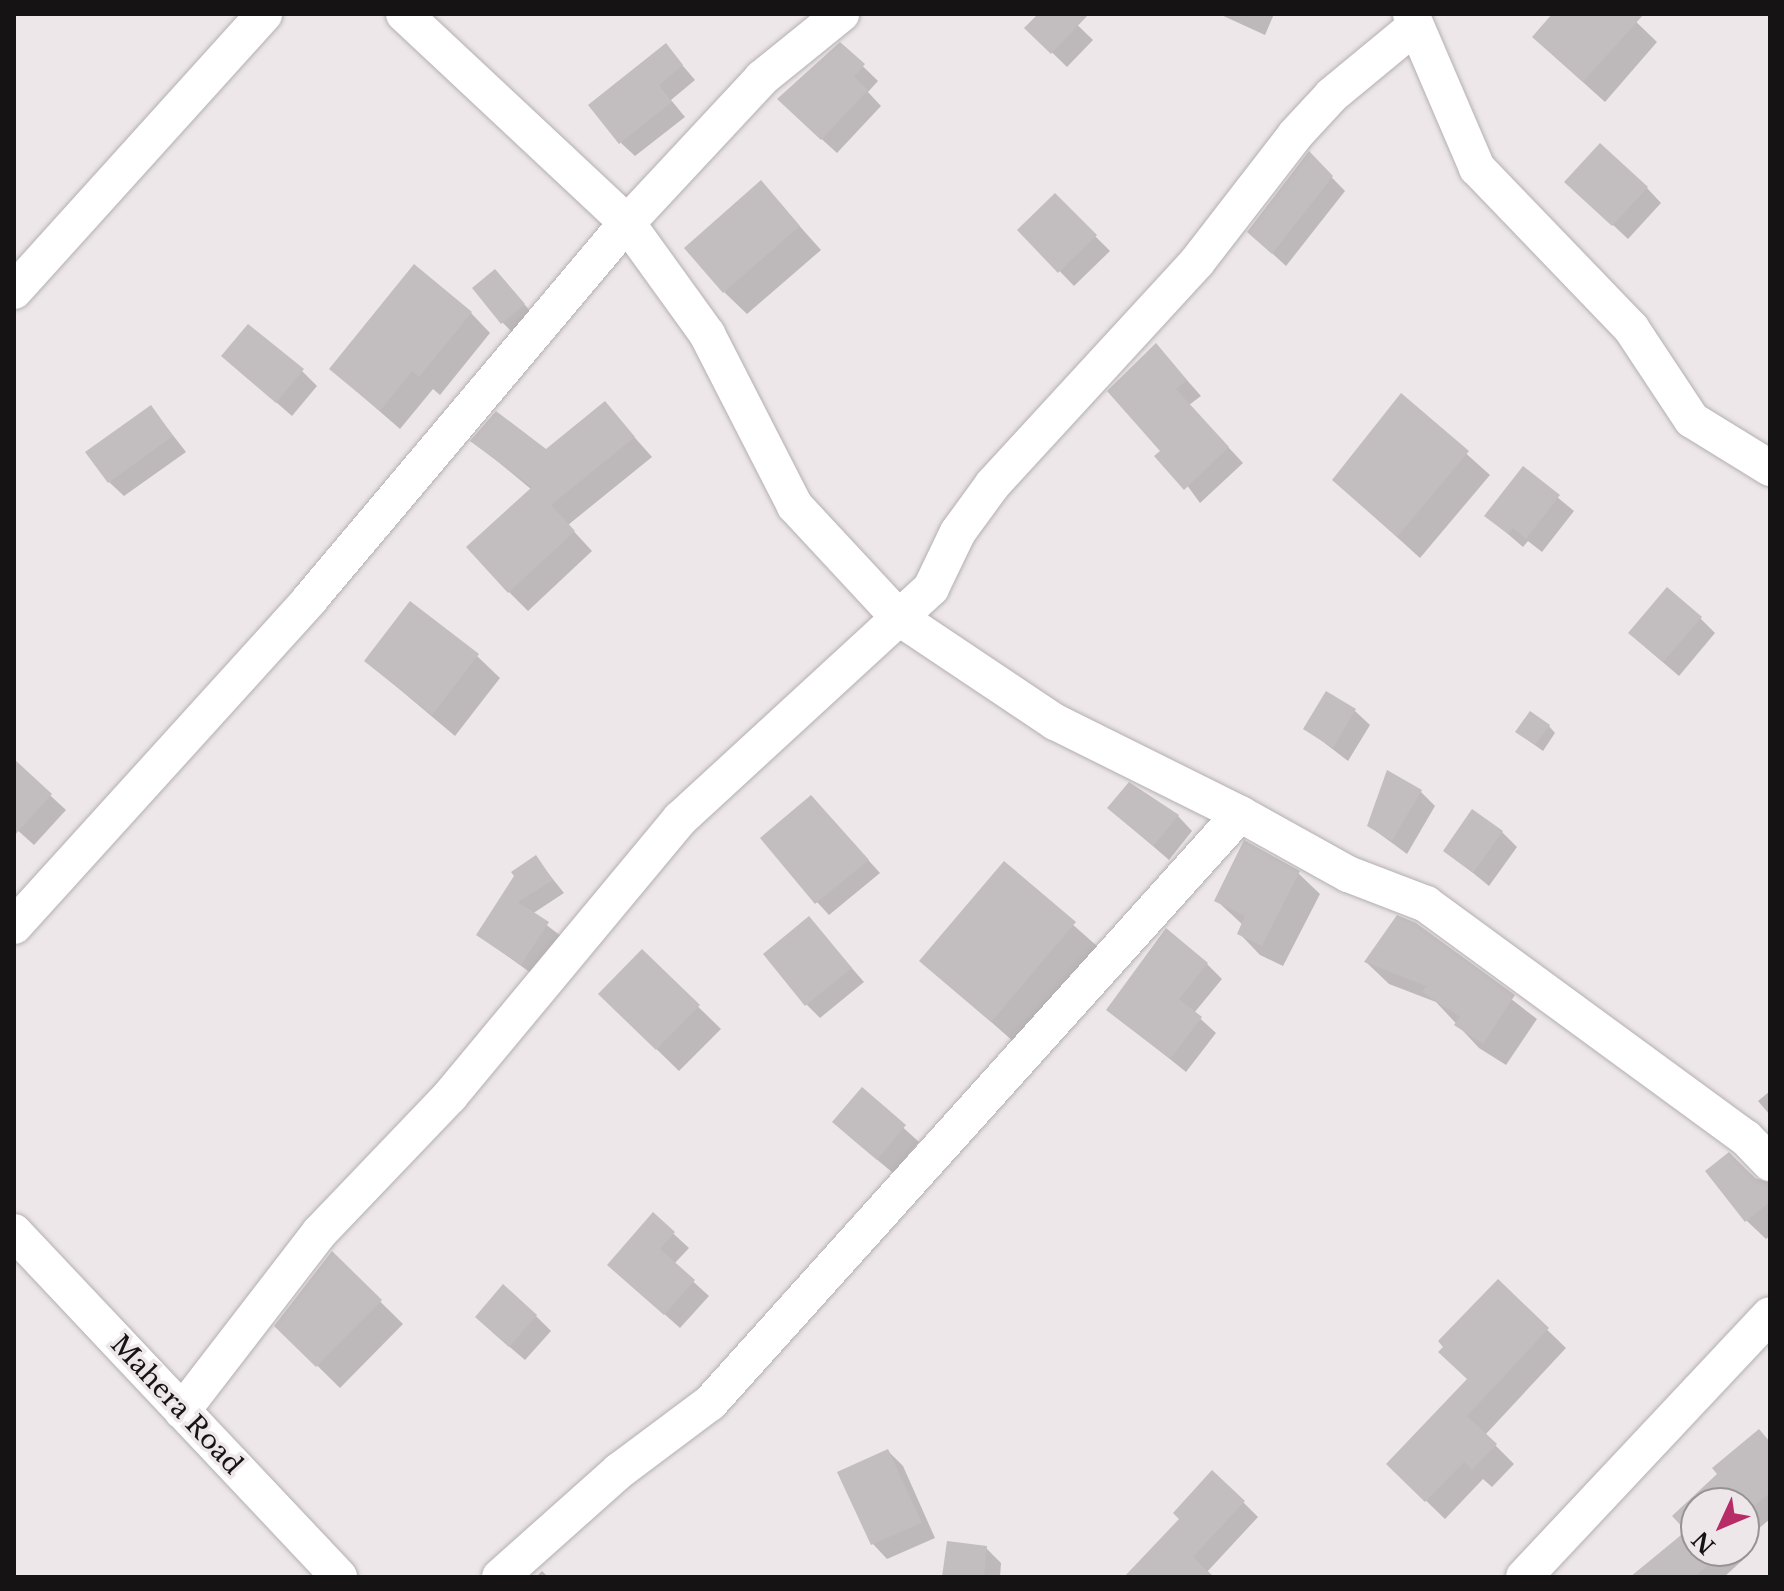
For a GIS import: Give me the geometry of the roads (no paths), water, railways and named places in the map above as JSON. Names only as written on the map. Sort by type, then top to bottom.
[{"type":"street","points":[[14,291],[264,14]]},
{"type":"street","points":[[404,14],[627,223],[707,334],[795,506],[898,617],[1055,722],[1240,814],[1348,874],[1426,904],[1746,1138],[1770,1163]]},
{"type":"street","points":[[14,926],[310,599],[627,223],[762,78],[841,14]]},
{"type":"street","points":[[182,1411],[320,1232],[460,1085],[680,819],[931,588],[958,532],[993,484],[1197,262],[1295,135],[1332,95],[1412,21],[1477,168],[1631,328],[1692,420],[1770,468]]},
{"type":"street","points":[[500,1577],[619,1471],[710,1403],[1240,814]]},
{"type":"street","name":"Mahera Road","points":[[14,1232],[339,1577]]},
{"type":"street","points":[[1524,1577],[1770,1315]]}]
